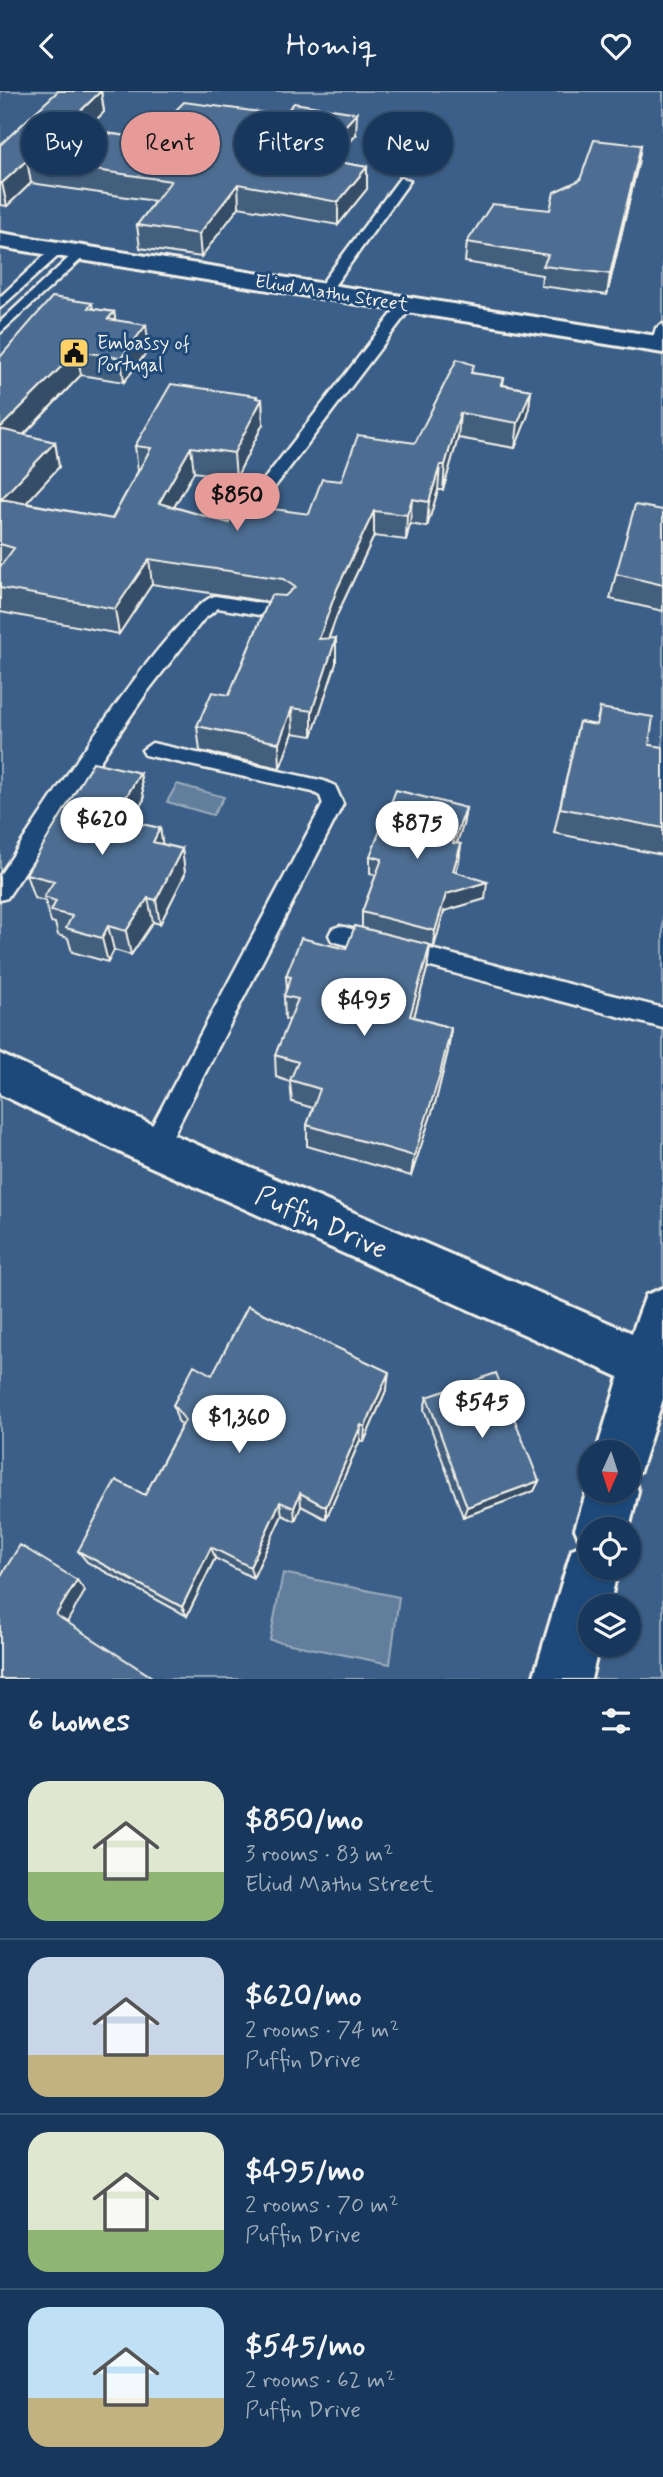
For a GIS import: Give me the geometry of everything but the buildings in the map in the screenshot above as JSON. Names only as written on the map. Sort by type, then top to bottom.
[{"type":"street","name":"Eliud Mathu Street","points":[[0,240],[407,304],[661,339]]},
{"type":"street","name":"Puffin Drive","points":[[0,1073],[155,1147],[646,1364]]},
{"type":"street","points":[[626,1440],[663,1312]]},
{"type":"street","points":[[562,1679],[588,1580]]},
{"type":"lane","points":[[324,291],[404,181]]},
{"type":"lane","points":[[0,305],[71,251]]},
{"type":"lane","points":[[0,329],[71,251]]},
{"type":"lane","points":[[268,485],[407,304]]},
{"type":"lane","points":[[0,893],[151,674],[198,613],[215,602],[284,613]]},
{"type":"lane","points":[[152,750],[317,786],[328,791],[333,804],[155,1147]]},
{"type":"lane","points":[[340,935],[663,1018]]},
{"type":"shaded area","points":[[0,91],[663,91],[663,1679],[0,1679]]},
{"type":"shaded area","points":[[177,784],[224,797],[213,815],[167,802]]},
{"type":"shaded area","points":[[283,1573],[399,1597],[390,1664],[270,1640]]},
{"type":"place","name":"Embassy of Portugal","points":[[74,353]]}]
